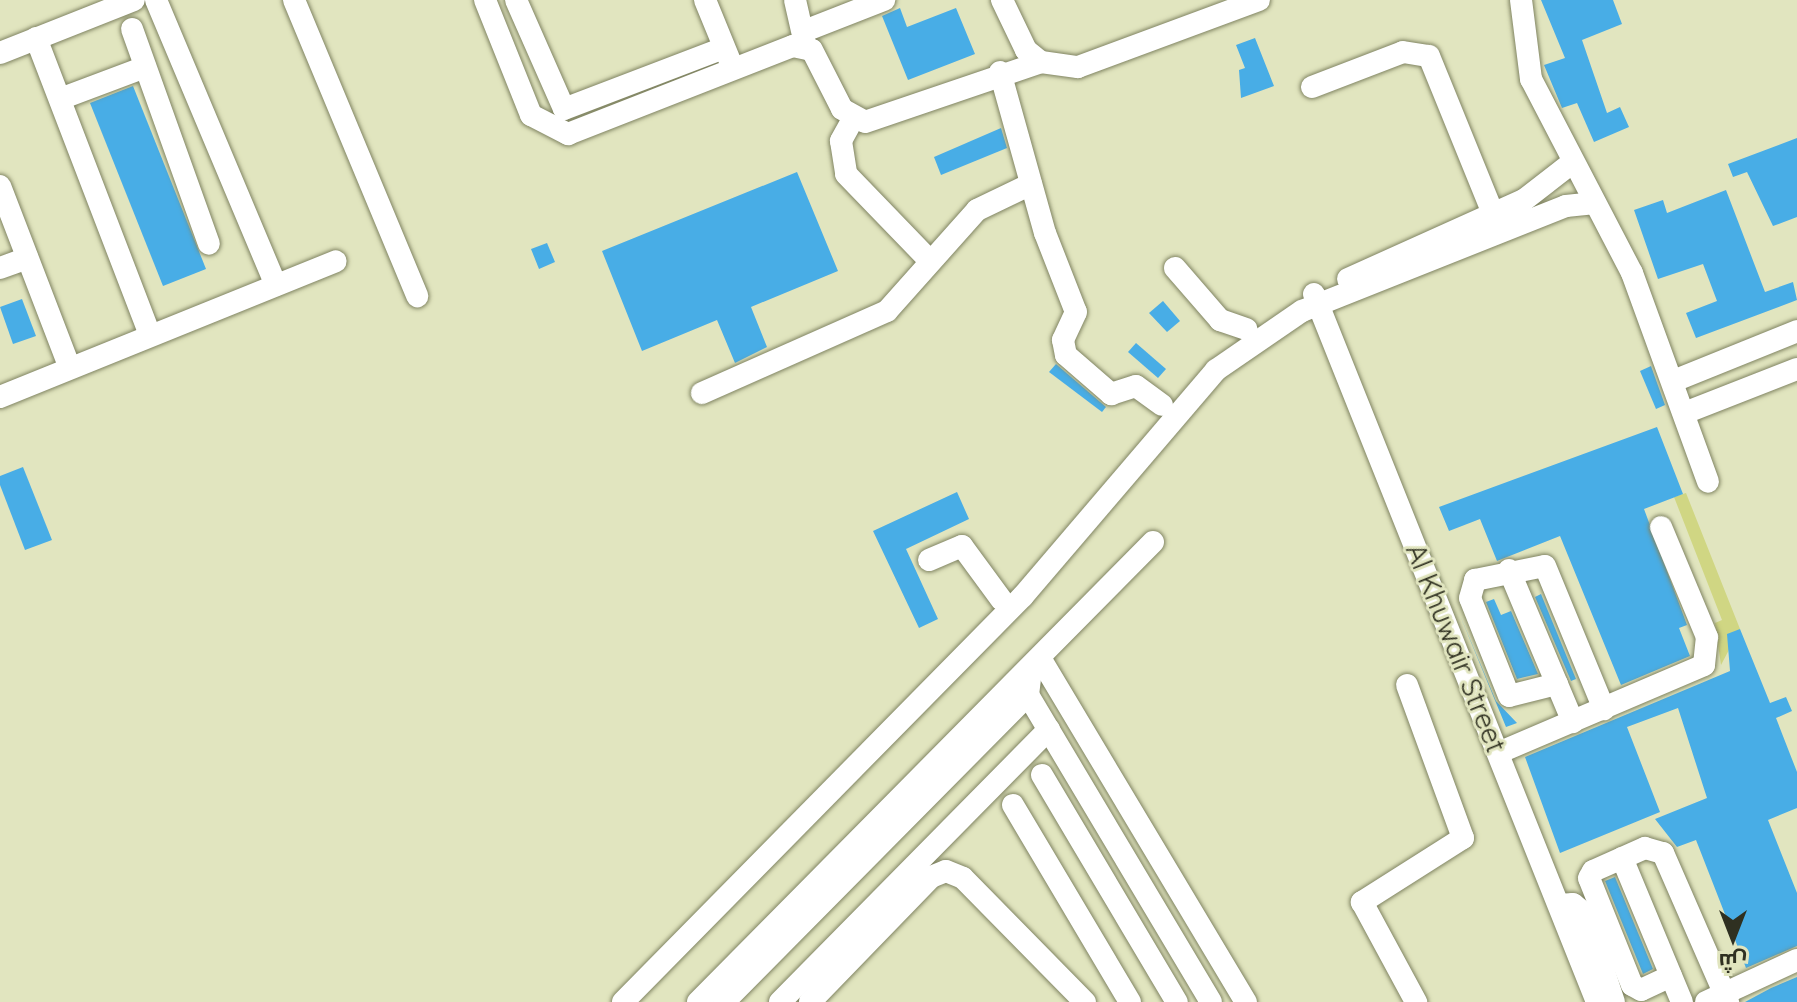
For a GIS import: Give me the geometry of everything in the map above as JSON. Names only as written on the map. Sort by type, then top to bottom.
[{"type":"street","points":[[0,53],[134,0]]},
{"type":"street","points":[[156,0],[276,285]]},
{"type":"street","points":[[294,0],[417,296]]},
{"type":"street","points":[[485,0],[531,115],[554,132],[582,130],[734,70],[884,0]]},
{"type":"street","points":[[516,0],[564,109],[724,48]]},
{"type":"street","points":[[705,0],[734,70]]},
{"type":"street","points":[[795,0],[806,38],[853,119]]},
{"type":"street","points":[[1002,0],[1018,39],[1041,62]]},
{"type":"street","points":[[853,119],[890,118],[1000,72],[1041,62],[1108,61],[1259,0]]},
{"type":"street","points":[[1521,0],[1531,79],[1595,203],[1676,380],[1708,482]]},
{"type":"street","points":[[132,29],[209,244]]},
{"type":"street","points":[[36,38],[150,335]]},
{"type":"street","points":[[1312,87],[1403,52],[1429,56],[1493,214]]},
{"type":"street","points":[[60,99],[145,67]]},
{"type":"street","points":[[1000,72],[1031,184],[1076,312],[1063,340],[1066,355],[1111,394],[1136,386],[1162,405]]},
{"type":"street","points":[[853,119],[840,150],[846,174],[928,259]]},
{"type":"street","points":[[623,1002],[982,633],[1023,596],[1190,395],[1254,339],[1317,299],[1537,192],[1573,162]]},
{"type":"street","points":[[702,393],[887,311],[913,288],[928,259],[977,210],[1031,184]]},
{"type":"street","points":[[0,186],[70,368]]},
{"type":"street","points":[[982,633],[1001,599],[1162,405],[1246,329],[1317,299],[1566,206],[1595,203]]},
{"type":"street","points":[[0,268],[27,258]]},
{"type":"street","points":[[0,397],[336,261]]},
{"type":"street","points":[[1175,268],[1220,320],[1246,329]]},
{"type":"street","name":"Al Khuwair Street","points":[[1317,299],[1597,1002]]},
{"type":"street","points":[[1676,380],[1797,331]]},
{"type":"street","points":[[1687,412],[1797,369]]},
{"type":"street","points":[[1498,753],[1696,671],[1709,656],[1661,527]]},
{"type":"street","points":[[698,1002],[1153,542]]},
{"type":"street","points":[[929,560],[962,546],[1001,599]]},
{"type":"street","points":[[1557,684],[1518,699],[1508,693],[1469,593],[1479,578],[1533,563],[1548,569],[1604,709]]},
{"type":"street","points":[[1509,570],[1573,722]]},
{"type":"street","points":[[724,1002],[1028,695],[1035,664]]},
{"type":"street","points":[[1035,664],[1164,863],[1241,1000]]},
{"type":"street","points":[[1407,685],[1463,838],[1362,902],[1416,1002]]},
{"type":"street","points":[[1028,695],[1211,1002]]},
{"type":"street","points":[[780,1002],[1049,729]]},
{"type":"street","points":[[1042,775],[1177,1002]]},
{"type":"street","points":[[1013,805],[1130,1002]]},
{"type":"street","points":[[1671,976],[1641,990],[1632,985],[1589,878],[1622,858],[1651,847],[1663,853],[1719,999],[1797,960]]},
{"type":"street","points":[[1622,858],[1682,1002]]},
{"type":"street","points":[[1112,891],[1164,863]]},
{"type":"street","points":[[810,1002],[931,877],[946,871],[963,878],[1085,1002]]},
{"type":"street","points":[[1559,905],[1582,909],[1614,984],[1614,1002]]},
{"type":"green space","points":[[1686,493],[1740,629],[1721,665],[1715,623],[1722,620],[1674,497]]},
{"type":"building","points":[[1541,0],[1613,0],[1622,24],[1582,40],[1607,113],[1620,107],[1629,127],[1594,142],[1577,103],[1562,108],[1544,65],[1565,58]]},
{"type":"building","points":[[900,8],[907,27],[956,8],[975,54],[908,80],[882,16]]},
{"type":"building","points":[[1255,38],[1274,86],[1241,98],[1239,70],[1245,68],[1236,45]]},
{"type":"building","points":[[133,86],[206,269],[163,286],[90,103]]},
{"type":"building","points":[[1001,128],[1007,148],[941,175],[934,157]]},
{"type":"building","points":[[1797,138],[1797,217],[1773,226],[1747,172],[1733,177],[1728,164]]},
{"type":"building","points":[[797,172],[838,271],[751,307],[767,347],[735,363],[717,320],[642,351],[602,251]]},
{"type":"building","points":[[1726,190],[1765,292],[1793,282],[1797,300],[1696,338],[1686,313],[1717,301],[1703,264],[1658,279],[1634,210],[1663,200],[1667,213]]},
{"type":"building","points":[[547,243],[555,262],[539,269],[531,249]]},
{"type":"building","points":[[22,299],[36,336],[13,344],[0,307]]},
{"type":"building","points":[[1163,301],[1180,321],[1167,332],[1149,313]]},
{"type":"building","points":[[1136,343],[1166,369],[1158,378],[1128,352]]},
{"type":"building","points":[[1056,364],[1106,407],[1102,412],[1049,372]]},
{"type":"building","points":[[1651,366],[1665,405],[1656,409],[1640,371]]},
{"type":"building","points":[[1657,427],[1683,494],[1644,509],[1687,625],[1679,628],[1690,656],[1621,685],[1560,536],[1497,561],[1480,519],[1449,531],[1439,507]]},
{"type":"building","points":[[23,467],[52,540],[25,550],[0,485],[0,476]]},
{"type":"building","points":[[957,492],[969,519],[906,549],[938,619],[919,628],[873,531]]},
{"type":"building","points":[[1541,594],[1576,679],[1571,681],[1535,597]]},
{"type":"building","points":[[1494,599],[1501,615],[1511,611],[1538,674],[1517,679],[1486,602]]},
{"type":"building","points":[[1459,613],[1496,701],[1517,723],[1506,727]]},
{"type":"building","points":[[1740,629],[1770,703],[1786,697],[1792,711],[1776,718],[1797,772],[1797,808],[1768,820],[1797,893],[1797,946],[1746,968],[1696,840],[1677,847],[1655,819],[1707,798],[1678,708],[1627,727],[1660,812],[1560,853],[1525,757],[1730,671],[1727,634]]},
{"type":"building","points":[[1615,877],[1653,969],[1643,974],[1605,881]]},
{"type":"building","points":[[1797,977],[1797,1002],[1745,1002],[1771,988]]}]
